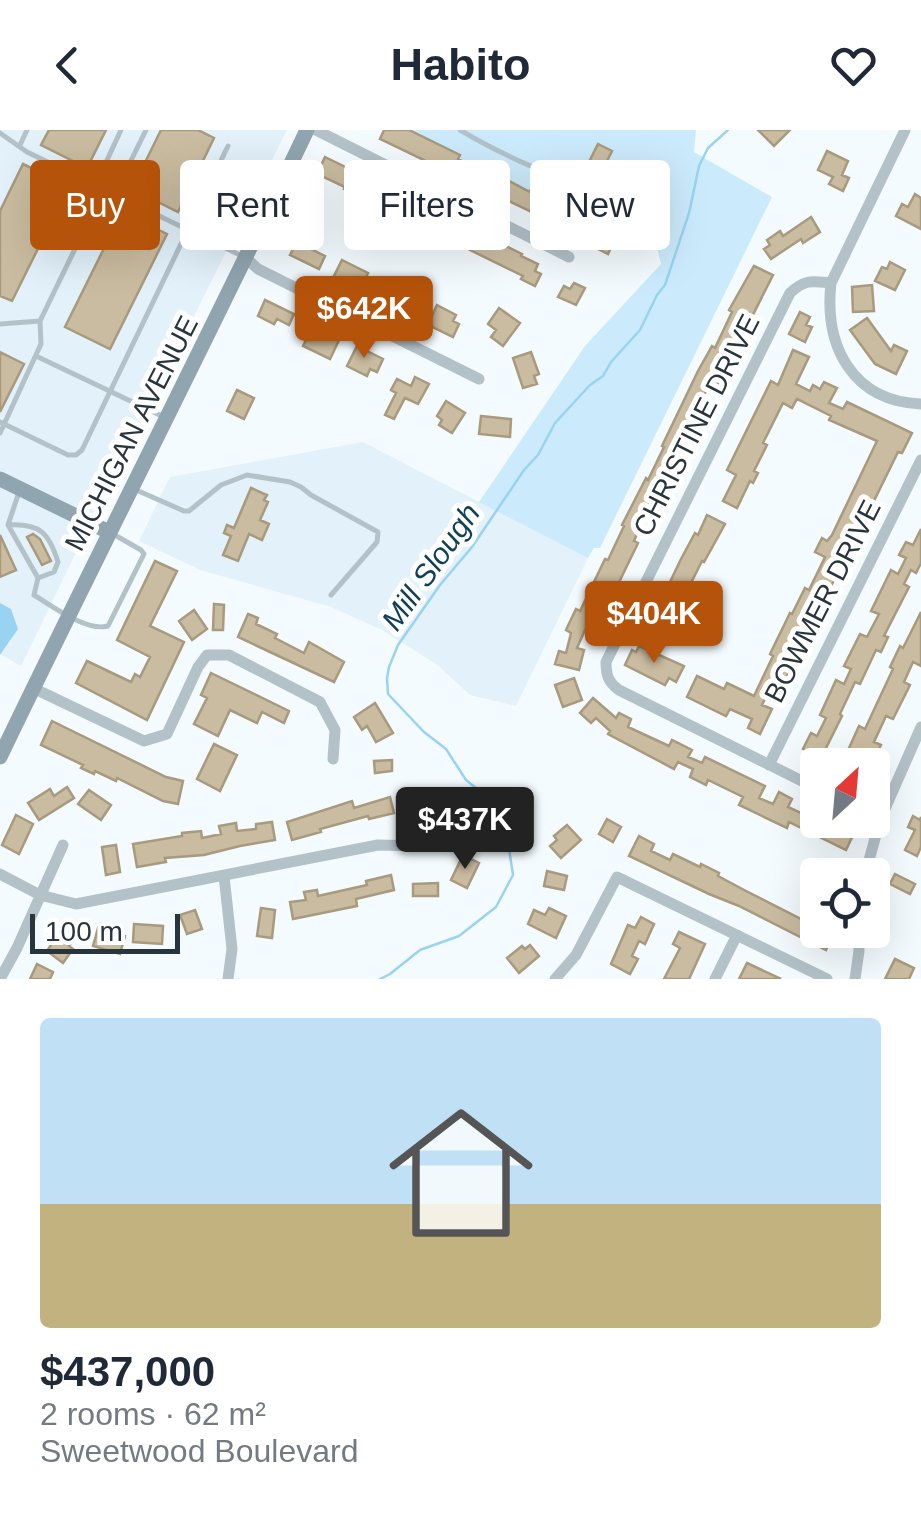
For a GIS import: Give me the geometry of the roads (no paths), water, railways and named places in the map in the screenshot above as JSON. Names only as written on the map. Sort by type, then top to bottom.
[{"type":"main road","name":"MICHIGAN AVENUE","points":[[0,757],[307,130]]},
{"type":"main road","points":[[0,479],[109,532]]},
{"type":"street","points":[[316,130],[569,257]]},
{"type":"street","points":[[906,130],[831,283],[828,308],[842,359],[865,385],[910,404],[921,404]]},
{"type":"street","points":[[246,258],[258,269],[479,379]]},
{"type":"street","name":"CHRISTINE DRIVE","points":[[769,765],[620,690],[610,683],[606,662],[790,293],[799,284],[831,283]]},
{"type":"street","name":"BOWMER DRIVE","points":[[769,765],[921,460]]},
{"type":"street","points":[[33,688],[144,741],[167,734],[198,667],[208,655],[229,656],[320,702],[335,730],[333,759]]},
{"type":"street","points":[[890,791],[921,727]]},
{"type":"street","points":[[769,765],[800,780]]},
{"type":"street","points":[[0,979],[63,845]]},
{"type":"street","points":[[0,874],[40,895],[76,904],[378,845],[418,846]]},
{"type":"street","points":[[224,876],[232,949],[228,979]]},
{"type":"street","points":[[555,979],[576,956],[617,877],[827,979]]},
{"type":"street","points":[[715,979],[737,936]]},
{"type":"street","points":[[855,979],[858,948]]},
{"type":"lane","points":[[19,146],[27,130]]},
{"type":"lane","points":[[107,160],[121,130]]},
{"type":"lane","points":[[131,160],[146,130]]},
{"type":"lane","points":[[460,130],[530,165]]},
{"type":"lane","points":[[0,133],[46,160]]},
{"type":"lane","points":[[221,160],[228,146]]},
{"type":"lane","points":[[2,423],[68,454],[76,455],[82,450],[180,248]]},
{"type":"lane","points":[[0,433],[41,344],[40,322],[75,250]]},
{"type":"lane","points":[[229,250],[246,258]]},
{"type":"lane","points":[[0,324],[40,322]]},
{"type":"lane","points":[[36,356],[168,419]]},
{"type":"lane","points":[[132,488],[189,511],[221,486],[248,475],[301,487],[378,532],[377,542],[330,595]]},
{"type":"lane","points":[[20,489],[8,525],[38,578],[34,595],[68,616],[101,628],[108,626],[144,554],[109,532]]},
{"type":"lane","points":[[8,525],[26,525],[46,534],[58,562],[54,572],[38,578]]},
{"type":"water","points":[[0,603],[11,609],[18,629],[0,655]]},
{"type":"waterway","name":"Mill Slough","points":[[380,979],[420,950],[459,936],[496,907],[513,875],[503,810],[466,780],[446,749],[388,694],[389,667],[398,645],[538,455],[555,423],[603,376],[640,330],[665,285],[689,213],[699,166],[708,148],[728,130]]}]
